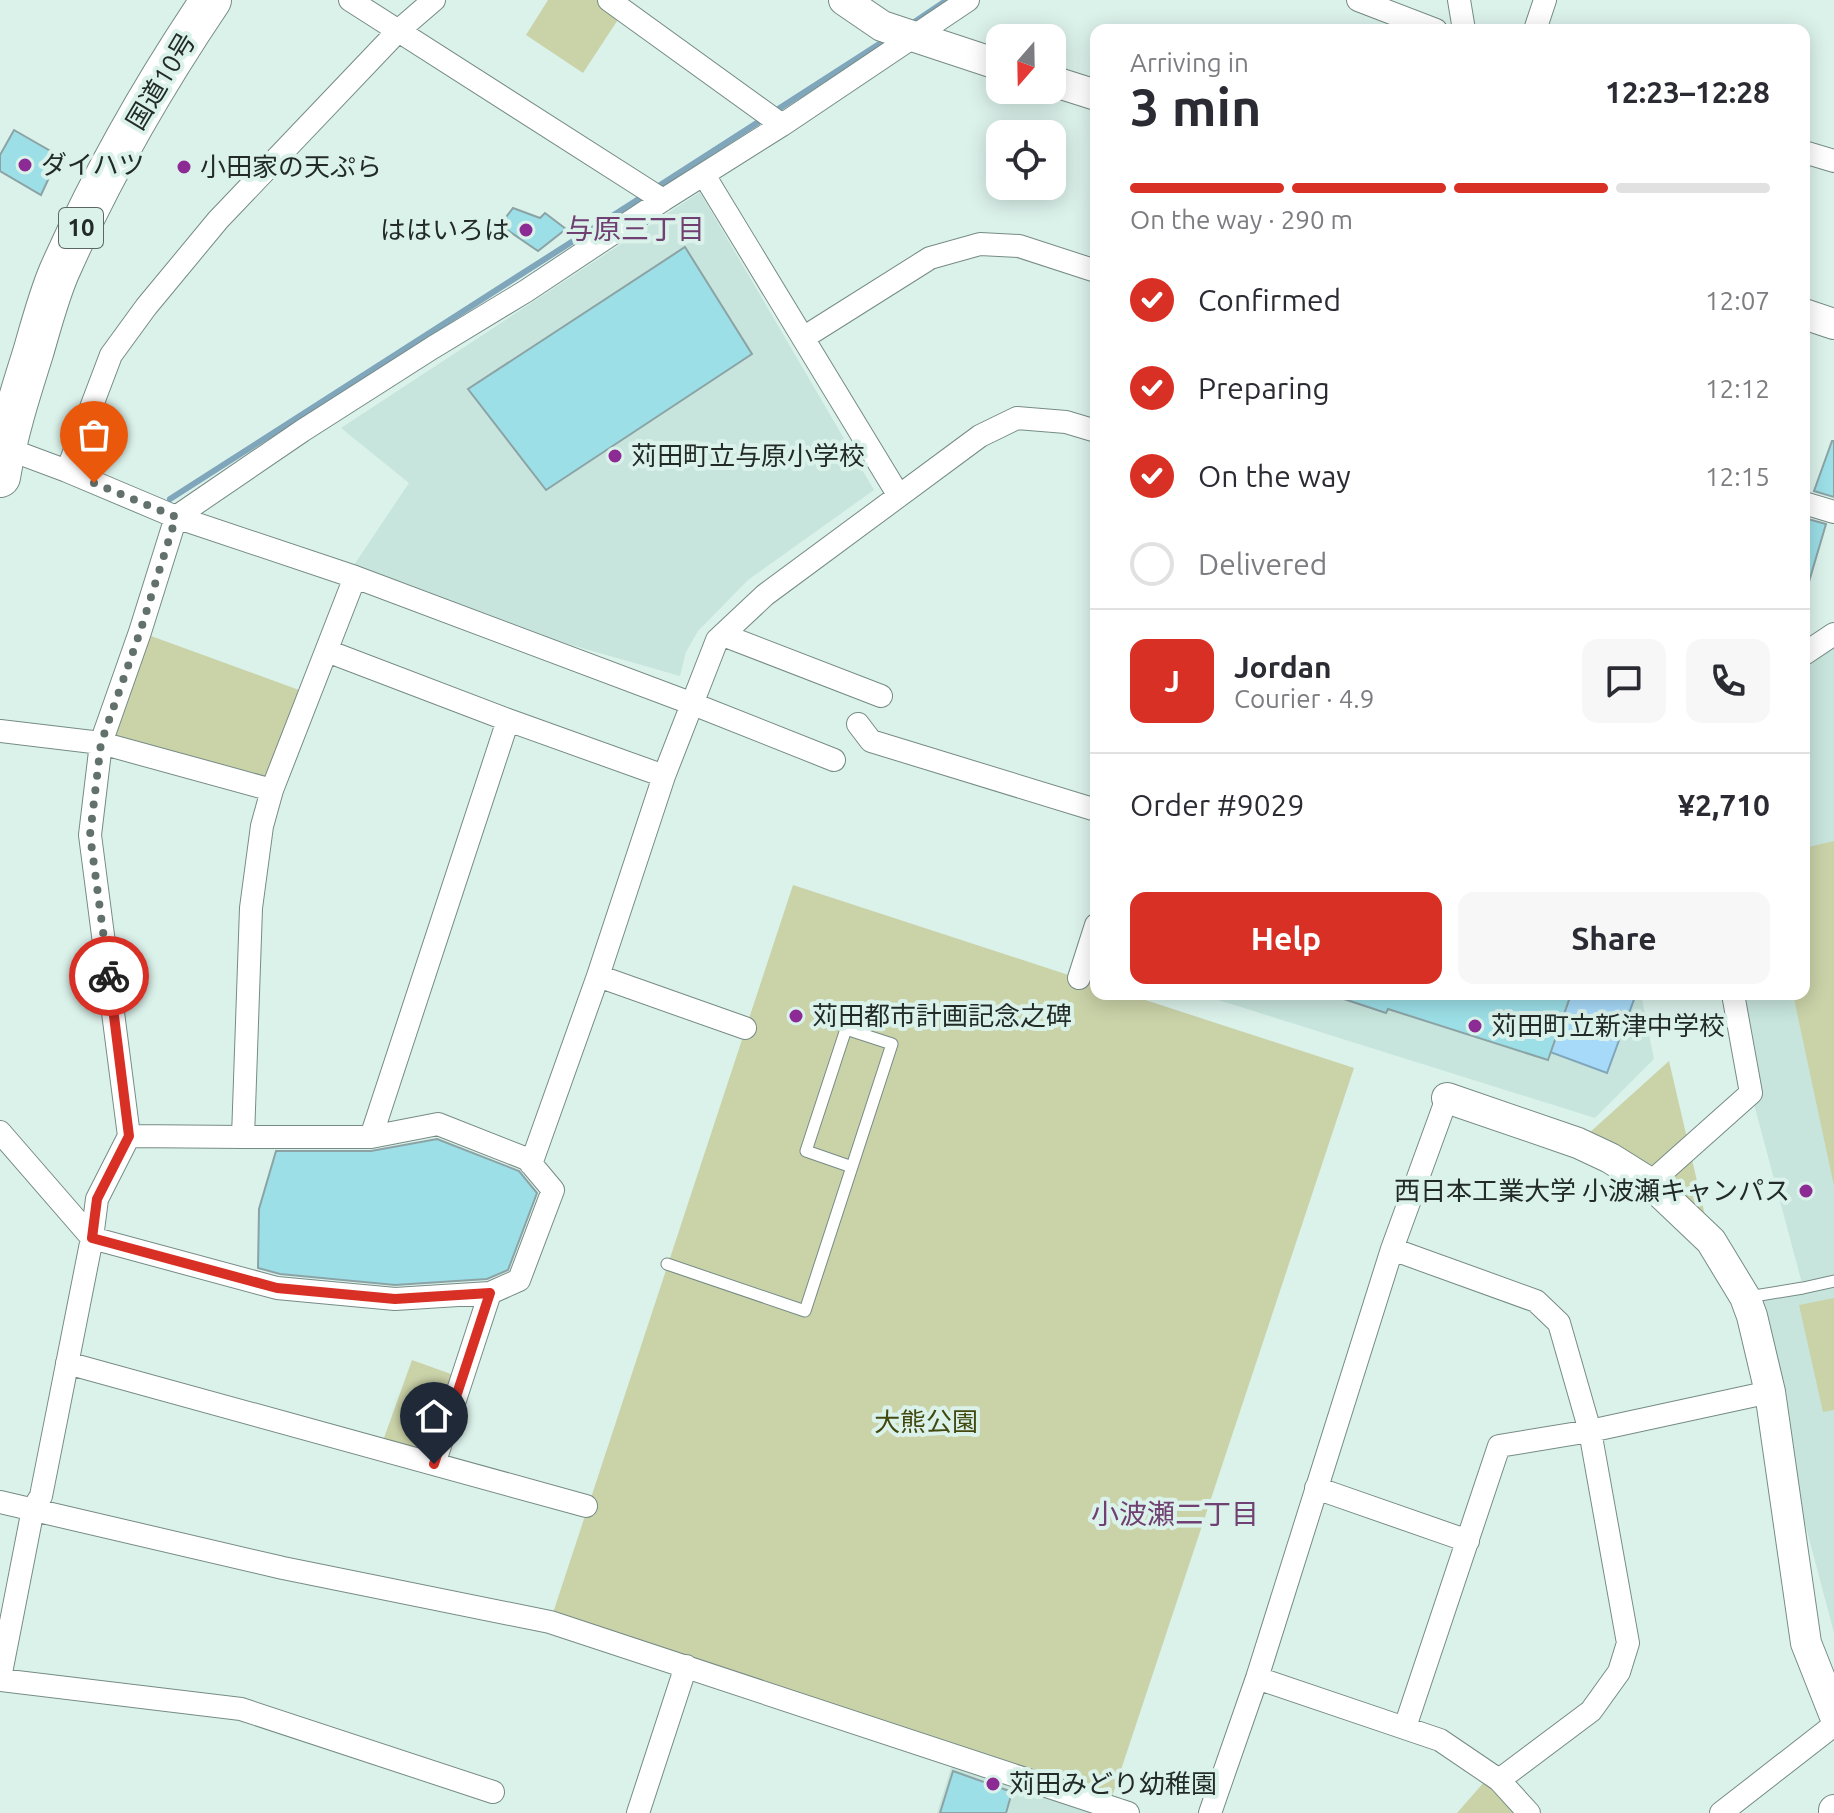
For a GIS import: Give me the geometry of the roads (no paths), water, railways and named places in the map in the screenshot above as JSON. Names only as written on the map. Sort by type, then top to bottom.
[{"type":"highway","name":"国道10号","points":[[0,390],[18,332],[101,136],[203,1]]},
{"type":"highway","name":"国道10号","points":[[2,457],[58,274],[106,175],[203,1]]},
{"type":"street","points":[[350,0],[663,200]]},
{"type":"street","points":[[67,471],[111,355],[146,307],[218,220],[398,31],[434,0]]},
{"type":"street","points":[[609,0],[782,125]]},
{"type":"street","points":[[844,0],[882,26],[986,61]]},
{"type":"street","points":[[493,1792],[241,1709],[0,1679],[33,1509],[41,1496],[97,1199],[129,1136],[90,835],[101,743],[176,517],[302,431],[526,291],[968,0]]},
{"type":"street","points":[[1358,0],[1420,24]]},
{"type":"street","points":[[1459,0],[1463,24]]},
{"type":"street","points":[[1537,24],[1545,0]]},
{"type":"street","points":[[1066,85],[1090,93]]},
{"type":"street","points":[[1810,154],[1834,161]]},
{"type":"street","points":[[704,175],[899,496]]},
{"type":"street","points":[[803,338],[930,258],[980,244],[1019,246],[1090,269]]},
{"type":"street","points":[[1810,316],[1834,324]]},
{"type":"street","points":[[531,1164],[598,976],[664,776],[717,640],[765,595],[980,436],[1017,418],[1066,422],[1090,429]]},
{"type":"street","points":[[2,457],[67,471],[176,517],[355,577],[834,760]]},
{"type":"street","points":[[1810,505],[1834,512]]},
{"type":"street","points":[[243,1137],[251,908],[262,826],[272,790],[355,577]]},
{"type":"street","points":[[1810,650],[1834,634]]},
{"type":"street","points":[[723,635],[881,696]]},
{"type":"street","points":[[327,651],[664,776]]},
{"type":"street","points":[[371,1137],[508,720]]},
{"type":"street","points":[[858,724],[871,741],[1090,808]]},
{"type":"street","points":[[0,731],[101,743],[272,790]]},
{"type":"street","points":[[1079,978],[1090,944]]},
{"type":"street","points":[[598,976],[745,1028]]},
{"type":"street","points":[[1650,1183],[1751,1093],[1734,1000]]},
{"type":"street","points":[[1210,1813],[1257,1678],[1392,1249],[1447,1098],[1578,1143],[1610,1158],[1650,1183],[1711,1241],[1745,1297],[1752,1316],[1770,1392],[1806,1643],[1834,1714]]},
{"type":"street","points":[[0,1132],[92,1238],[277,1288],[395,1299],[490,1293],[519,1280],[553,1190],[527,1159],[438,1124],[371,1137],[129,1136]]},
{"type":"street","points":[[1392,1249],[1536,1301],[1559,1323],[1590,1431],[1628,1643],[1619,1672],[1591,1711],[1499,1780]]},
{"type":"street","points":[[434,1464],[490,1293]]},
{"type":"street","points":[[67,1363],[586,1506]]},
{"type":"street","points":[[1405,1727],[1499,1446],[1590,1431],[1770,1392]]},
{"type":"street","points":[[1316,1488],[1468,1541]]},
{"type":"street","points":[[0,1502],[283,1568],[550,1622],[1128,1813]]},
{"type":"street","points":[[638,1813],[686,1666]]},
{"type":"street","points":[[1257,1678],[1440,1740],[1499,1780],[1529,1813]]},
{"type":"street","points":[[1721,1813],[1834,1725]]},
{"type":"lane","points":[[667,1264],[805,1311],[852,1167],[892,1044],[846,1029],[806,1151],[852,1167]]},
{"type":"lane","points":[[1745,1297],[1834,1281]]},
{"type":"water","points":[[1569,1000],[1634,1000],[1607,1073],[1550,1052]]},
{"type":"waterway","points":[[910,25],[947,0]]},
{"type":"waterway","points":[[772,113],[887,39]]},
{"type":"waterway","points":[[654,189],[763,119]]},
{"type":"waterway","points":[[170,499],[645,195]]},
{"type":"place","name":"ダイハツ","points":[[25,165]]},
{"type":"place","name":"小田家の天ぷら","points":[[184,167]]},
{"type":"place","name":"ははいろは","points":[[526,230]]},
{"type":"place","name":"苅田町立与原小学校","points":[[615,456]]},
{"type":"place","name":"苅田都市計画記念之碑","points":[[796,1016]]},
{"type":"place","name":"苅田町立新津中学校","points":[[1475,1026]]},
{"type":"place","name":"西日本工業大学 小波瀬キャンパス","points":[[1806,1191]]},
{"type":"place","name":"苅田みどり幼稚園","points":[[993,1784]]},
{"type":"district","name":"与原三丁目","points":[[635,229]]},
{"type":"district","name":"小波瀬二丁目","points":[[1175,1514]]},
{"type":"park label","name":"大熊公園","points":[[926,1422]]}]
